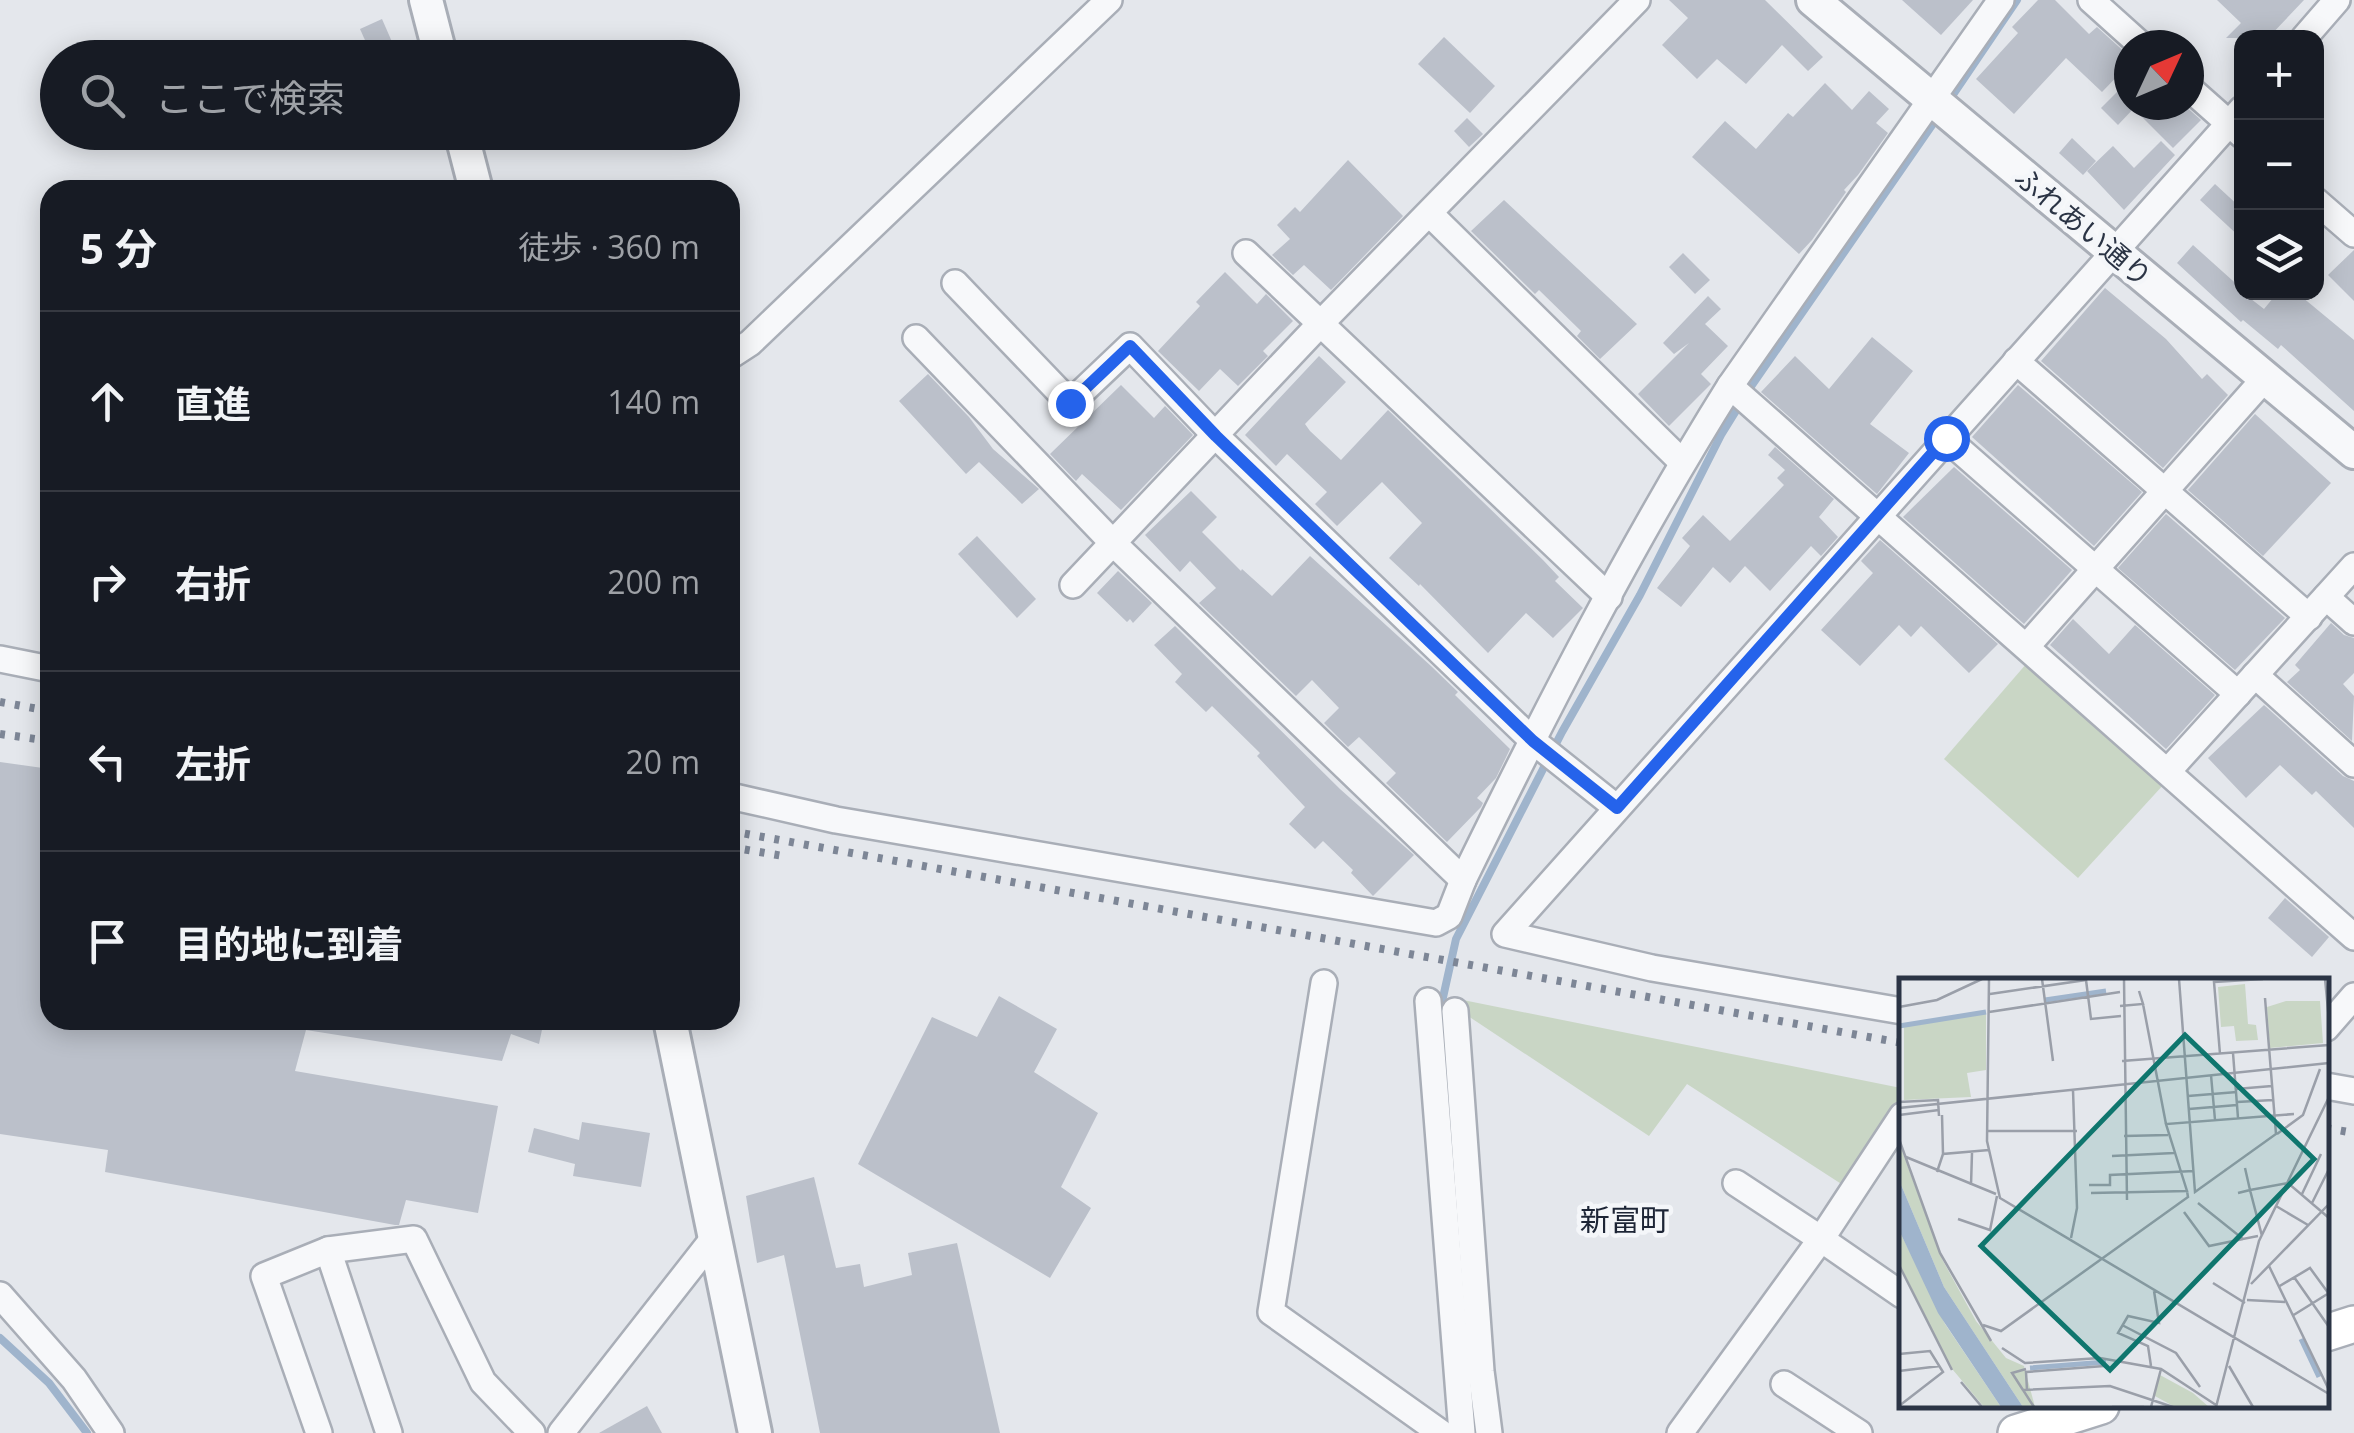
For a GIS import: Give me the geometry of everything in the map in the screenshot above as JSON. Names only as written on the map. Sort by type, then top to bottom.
[{"type":"main road","points":[[2329,1332],[2354,1324]]},
{"type":"main road","points":[[2016,1433],[2076,1415]]},
{"type":"street","points":[[426,0],[437,40]]},
{"type":"street","points":[[740,350],[1108,0]]},
{"type":"street","points":[[1073,585],[1320,323],[1637,0]]},
{"type":"street","name":"ふれあい通り","points":[[1813,0],[2354,452]]},
{"type":"street","points":[[740,798],[836,820],[1436,923],[1449,916],[1533,741],[1682,462],[1730,386],[2002,0]]},
{"type":"street","points":[[2091,0],[2124,30]]},
{"type":"street","points":[[2311,30],[2337,0]]},
{"type":"street","points":[[2204,99],[2234,121]]},
{"type":"street","points":[[1899,1010],[1652,968],[1504,934],[1877,514],[2234,126]]},
{"type":"street","points":[[466,150],[473,180]]},
{"type":"street","points":[[2324,208],[2354,234]]},
{"type":"street","points":[[1430,214],[1682,462]]},
{"type":"street","points":[[1246,253],[1609,598]]},
{"type":"street","points":[[955,283],[1070,403],[1130,346],[1216,436],[1533,741],[1617,808]]},
{"type":"street","points":[[916,338],[1113,543],[1463,880]]},
{"type":"street","points":[[2016,361],[2308,616]]},
{"type":"street","points":[[2026,646],[2266,378]]},
{"type":"street","points":[[1730,386],[2354,937]]},
{"type":"street","points":[[1946,438],[2095,569],[2354,764]]},
{"type":"street","points":[[2168,772],[2354,566]]},
{"type":"street","points":[[2326,597],[2354,622]]},
{"type":"street","points":[[0,658],[40,667]]},
{"type":"street","points":[[1324,983],[1270,1312],[1442,1433]]},
{"type":"street","points":[[2329,1025],[2354,996]]},
{"type":"street","points":[[1428,1001],[1462,1433]]},
{"type":"street","points":[[1454,1011],[1489,1433]]},
{"type":"street","points":[[672,1030],[755,1433]]},
{"type":"street","points":[[2329,1087],[2354,1091]]},
{"type":"street","points":[[1680,1433],[1822,1239],[1899,1121]]},
{"type":"street","points":[[1736,1183],[1899,1293]]},
{"type":"street","points":[[320,1433],[264,1276],[328,1250],[414,1238],[483,1382],[532,1433]]},
{"type":"street","points":[[561,1433],[713,1239]]},
{"type":"street","points":[[328,1250],[388,1433]]},
{"type":"street","points":[[0,1295],[74,1379],[111,1433]]},
{"type":"street","points":[[1784,1384],[1859,1433]]},
{"type":"green space","points":[[2027,663],[2165,783],[2078,878],[1944,759]]},
{"type":"green space","points":[[1463,1000],[1899,1088],[1899,1109],[1846,1187],[1687,1084],[1649,1136],[1462,1012]]},
{"type":"building","points":[[1669,0],[1765,0],[1823,57],[1808,71],[1782,45],[1746,84],[1717,59],[1697,79],[1662,45],[1688,18]]},
{"type":"building","points":[[1902,0],[1973,0],[1941,35]]},
{"type":"building","points":[[2038,0],[2055,0],[2089,34],[2097,27],[2114,42],[2114,80],[2102,92],[2066,58],[2014,114],[1976,79],[2018,33],[2012,27]]},
{"type":"building","points":[[2217,0],[2304,0],[2276,30],[2234,30],[2241,23]]},
{"type":"building","points":[[382,19],[391,40],[365,40],[360,29]]},
{"type":"building","points":[[1444,37],[1495,86],[1470,113],[1418,64]]},
{"type":"building","points":[[1825,83],[1852,110],[1869,91],[1889,109],[1876,123],[1888,133],[1799,254],[1692,157],[1725,121],[1756,149],[1788,113],[1793,117]]},
{"type":"building","points":[[2114,95],[2114,120],[2123,120],[2118,125],[2101,108]]},
{"type":"building","points":[[1467,118],[1483,134],[1469,147],[1454,131]]},
{"type":"building","points":[[2145,120],[2201,120],[2173,148]]},
{"type":"building","points":[[2072,138],[2096,161],[2083,175],[2059,153]]},
{"type":"building","points":[[2161,141],[2175,155],[2124,210],[2087,171],[2113,146],[2134,168]]},
{"type":"building","points":[[1348,160],[1403,216],[1331,290],[1304,265],[1293,275],[1272,255],[1290,239],[1277,225],[1295,207],[1300,212]]},
{"type":"building","points":[[2215,184],[2234,202],[2234,232],[2200,200]]},
{"type":"building","points":[[1504,200],[1637,324],[1600,359],[1577,336],[1581,331],[1539,290],[1535,294],[1471,231]]},
{"type":"building","points":[[2193,245],[2234,282],[2234,300],[2252,300],[2264,309],[2271,300],[2306,300],[2354,340],[2354,411],[2281,345],[2278,349],[2241,322],[2177,263]]},
{"type":"building","points":[[2354,250],[2354,301],[2328,275]]},
{"type":"building","points":[[1683,253],[1710,280],[1695,294],[1669,267]]},
{"type":"building","points":[[1225,272],[1257,304],[1266,294],[1293,321],[1263,351],[1268,356],[1238,386],[1220,369],[1199,391],[1158,351]]},
{"type":"building","points":[[2105,288],[2166,339],[2202,379],[2207,374],[2228,395],[2163,468],[2041,361]]},
{"type":"building","points":[[1708,296],[1721,309],[1705,324],[1728,346],[1701,374],[1711,384],[1669,426],[1638,394],[1689,343],[1674,354],[1663,343]]},
{"type":"building","points":[[1872,337],[1913,371],[1870,424],[1909,453],[1877,494],[1761,392],[1795,356],[1829,389]]},
{"type":"building","points":[[1319,356],[1346,382],[1305,424],[1310,431],[1341,460],[1388,410],[1543,560],[1559,577],[1555,581],[1583,608],[1553,638],[1526,613],[1488,653],[1389,558],[1422,523],[1382,482],[1337,526],[1315,504],[1327,492],[1287,454],[1276,466],[1245,435]]},
{"type":"building","points":[[928,374],[993,449],[1039,489],[1022,504],[979,462],[966,474],[899,401]]},
{"type":"building","points":[[1121,385],[1154,418],[1165,406],[1193,435],[1121,510],[1082,474],[1076,481],[1050,454]]},
{"type":"building","points":[[2018,385],[2142,492],[2094,546],[1972,437]]},
{"type":"building","points":[[2255,414],[2331,483],[2263,556],[2188,490]]},
{"type":"building","points":[[1775,447],[1834,499],[1819,517],[1838,537],[1821,556],[1811,546],[1770,591],[1745,566],[1730,583],[1713,567],[1681,607],[1657,588],[1690,546],[1682,538],[1703,515],[1730,541],[1784,485],[1777,478],[1785,470],[1768,455]]},
{"type":"building","points":[[1954,467],[2072,570],[2024,624],[1903,517]]},
{"type":"building","points":[[1191,491],[1217,517],[1202,532],[1241,571],[1272,596],[1310,556],[1458,692],[1455,695],[1510,749],[1496,778],[1477,798],[1483,803],[1481,807],[1447,842],[1386,783],[1396,773],[1359,737],[1348,747],[1324,723],[1339,708],[1312,680],[1296,696],[1199,603],[1216,588],[1190,561],[1180,572],[1145,535]]},
{"type":"building","points":[[2166,514],[2285,618],[2235,670],[2118,568]]},
{"type":"building","points":[[977,536],[1036,599],[1017,618],[958,554]]},
{"type":"building","points":[[1880,540],[1998,644],[1969,673],[1921,626],[1911,637],[1899,625],[1860,666],[1821,630],[1873,573],[1861,561]]},
{"type":"building","points":[[1118,571],[1152,603],[1133,623],[1130,619],[1127,622],[1097,593]]},
{"type":"building","points":[[2073,619],[2109,654],[2135,625],[2215,695],[2166,749],[2050,645]]},
{"type":"building","points":[[2331,623],[2354,638],[2354,673],[2343,684],[2354,696],[2352,741],[2287,682],[2300,670],[2295,665]]},
{"type":"building","points":[[1175,626],[1340,789],[1414,855],[1373,896],[1323,841],[1315,849],[1289,824],[1305,807],[1257,756],[1260,753],[1212,706],[1206,712],[1175,682],[1182,674],[1154,645]]},
{"type":"building","points":[[2264,705],[2343,776],[2354,781],[2354,828],[2316,791],[2312,795],[2280,765],[2246,798],[2208,758]]},
{"type":"building","points":[[0,762],[40,768],[40,1030],[306,1030],[295,1071],[498,1106],[478,1213],[406,1200],[399,1225],[105,1172],[108,1150],[0,1134]]},
{"type":"building","points":[[2285,898],[2329,937],[2312,957],[2268,918]]},
{"type":"building","points":[[999,996],[1057,1029],[1034,1072],[1098,1113],[1061,1187],[1091,1208],[1050,1278],[858,1164],[932,1017],[977,1037]]},
{"type":"building","points":[[306,1030],[542,1030],[539,1044],[511,1034],[502,1061]]},
{"type":"building","points":[[582,1122],[650,1133],[641,1187],[573,1176],[575,1164],[528,1152],[534,1128],[579,1140]]},
{"type":"building","points":[[814,1177],[836,1268],[860,1264],[864,1287],[912,1275],[908,1253],[957,1243],[1000,1433],[820,1433],[784,1255],[757,1263],[746,1196]]},
{"type":"building","points":[[647,1406],[662,1433],[599,1433]]},
{"type":"waterway","points":[[1948,102],[2017,0]]},
{"type":"waterway","points":[[1444,1020],[1442,1002],[1456,939],[1721,435],[1937,118]]},
{"type":"waterway","points":[[0,1338],[49,1383],[87,1433]]},
{"type":"railway","points":[[0,702],[40,709]]},
{"type":"railway","points":[[0,734],[40,740]]},
{"type":"railway","points":[[740,833],[1899,1042]]},
{"type":"railway","points":[[740,849],[789,857]]},
{"type":"railway","points":[[2329,1129],[2354,1133]]},
{"type":"district","name":"新富町","points":[[1625,1219]]},
{"type":"route","points":[[1070,403],[1130,346],[1216,436],[1533,741],[1617,808],[1946,438]]}]
